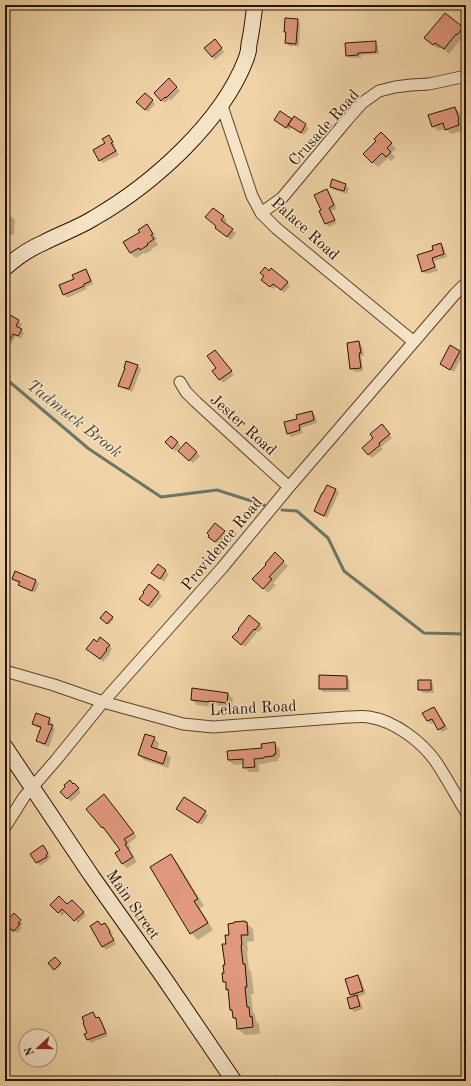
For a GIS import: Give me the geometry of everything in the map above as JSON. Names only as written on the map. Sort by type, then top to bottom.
[{"type":"main road","points":[[5,268],[14,260],[42,243],[68,232],[94,218],[129,195],[185,148],[222,106],[237,80],[247,57],[255,5]]},
{"type":"main road","name":"Main Street","points":[[5,746],[32,788],[234,1081]]},
{"type":"street","name":"Crusade Road","points":[[261,213],[282,198],[362,103],[379,92],[395,87],[429,84],[466,76]]},
{"type":"street","name":"Palace Road","points":[[222,106],[252,196],[261,213],[276,228],[414,342]]},
{"type":"street","name":"Providence Road","points":[[5,827],[24,797],[103,702],[222,568],[455,294],[466,284]]},
{"type":"street","name":"Jester Road","points":[[180,382],[186,392],[196,402],[290,487]]},
{"type":"street","name":"Leland Road","points":[[5,671],[103,702],[183,724],[214,727],[348,717],[369,717],[386,722],[413,738],[428,752],[436,762],[466,812]]},
{"type":"building","points":[[445,13],[463,27],[444,49],[435,43],[433,45],[424,38]]},
{"type":"building","points":[[285,18],[298,19],[296,44],[285,43]]},
{"type":"building","points":[[215,39],[222,48],[212,57],[204,48]]},
{"type":"building","points":[[376,41],[376,52],[358,53],[358,55],[346,56],[345,43]]},
{"type":"building","points":[[169,78],[177,87],[161,101],[154,93]]},
{"type":"building","points":[[145,93],[153,100],[145,110],[136,102]]},
{"type":"building","points":[[455,107],[459,119],[459,125],[445,130],[443,123],[432,127],[428,115]]},
{"type":"building","points":[[280,111],[292,119],[286,128],[274,120]]},
{"type":"building","points":[[294,116],[306,124],[301,133],[288,125]]},
{"type":"building","points":[[381,132],[392,143],[387,148],[391,152],[386,157],[382,153],[372,163],[363,154],[376,141],[374,139]]},
{"type":"building","points":[[109,135],[113,142],[111,143],[116,151],[99,161],[93,150],[105,143],[102,139]]},
{"type":"building","points":[[332,179],[346,184],[344,191],[330,187]]},
{"type":"building","points":[[327,189],[334,205],[329,208],[335,220],[325,224],[319,211],[321,210],[314,195]]},
{"type":"building","points":[[213,208],[224,216],[221,220],[233,229],[227,237],[215,228],[216,226],[205,217]]},
{"type":"building","points":[[147,224],[153,234],[151,235],[154,239],[140,250],[139,248],[130,253],[123,242],[140,232],[138,230]]},
{"type":"building","points":[[441,243],[444,254],[432,258],[435,267],[422,272],[417,255],[433,250],[432,246]]},
{"type":"building","points":[[265,267],[269,271],[271,268],[288,282],[281,290],[273,284],[270,287],[261,280],[264,276],[260,273]]},
{"type":"building","points":[[86,269],[91,281],[84,284],[84,286],[63,295],[59,285],[74,279],[72,275]]},
{"type":"building","points":[[10,315],[19,320],[16,326],[22,329],[18,336],[13,334],[5,349],[5,324]]},
{"type":"building","points":[[359,341],[361,368],[350,369],[347,343]]},
{"type":"building","points":[[450,345],[460,351],[450,370],[440,364]]},
{"type":"building","points":[[215,350],[232,371],[219,380],[212,371],[216,368],[207,356]]},
{"type":"building","points":[[126,361],[138,365],[129,389],[118,386]]},
{"type":"building","points":[[312,411],[314,420],[299,425],[300,430],[287,434],[284,422],[297,419],[296,415]]},
{"type":"building","points":[[382,424],[390,434],[368,455],[362,448],[373,438],[370,434]]},
{"type":"building","points":[[171,436],[178,442],[172,449],[165,442]]},
{"type":"building","points":[[186,442],[197,452],[189,461],[178,451]]},
{"type":"building","points":[[327,485],[336,489],[324,516],[314,511]]},
{"type":"building","points":[[215,523],[225,531],[215,542],[208,537],[209,535],[207,533]]},
{"type":"building","points":[[275,552],[284,561],[269,577],[272,579],[263,589],[252,579],[266,565],[265,564]]},
{"type":"building","points":[[158,564],[166,570],[160,579],[151,573]]},
{"type":"building","points":[[15,571],[36,580],[32,591],[18,585],[20,582],[12,579]]},
{"type":"building","points":[[149,584],[159,592],[148,606],[139,599]]},
{"type":"building","points":[[106,611],[113,617],[107,624],[100,618]]},
{"type":"building","points":[[249,615],[260,624],[241,645],[232,637],[239,630],[238,629]]},
{"type":"building","points":[[100,637],[110,645],[100,659],[86,649],[94,639],[97,642]]},
{"type":"building","points":[[319,675],[347,676],[347,689],[319,689]]},
{"type":"building","points":[[418,680],[431,680],[431,690],[418,690]]},
{"type":"building","points":[[192,688],[228,693],[227,703],[191,700]]},
{"type":"building","points":[[434,707],[445,726],[438,730],[432,719],[427,721],[422,713]]},
{"type":"building","points":[[36,713],[50,718],[48,724],[53,725],[45,744],[36,741],[41,727],[32,724]]},
{"type":"building","points":[[145,734],[155,737],[151,747],[167,752],[163,764],[138,755]]},
{"type":"building","points":[[275,742],[276,754],[274,754],[274,756],[254,759],[255,767],[243,768],[243,759],[228,760],[227,751],[262,748],[261,744]]},
{"type":"building","points":[[70,780],[79,788],[67,799],[60,792],[65,787],[64,785]]},
{"type":"building","points":[[104,794],[134,833],[124,839],[127,843],[125,844],[133,857],[122,864],[115,853],[120,850],[103,827],[102,828],[86,809]]},
{"type":"building","points":[[184,797],[206,811],[198,823],[176,809]]},
{"type":"building","points":[[43,845],[48,853],[46,855],[47,857],[36,863],[30,854]]},
{"type":"building","points":[[171,854],[198,899],[194,901],[208,923],[190,934],[150,867]]},
{"type":"building","points":[[59,896],[67,904],[72,900],[84,912],[74,921],[62,909],[58,913],[50,905]]},
{"type":"building","points":[[14,913],[21,920],[18,923],[20,924],[14,931],[11,929],[9,930],[5,926],[5,923]]},
{"type":"building","points":[[98,921],[101,925],[105,923],[114,940],[102,947],[90,926]]},
{"type":"building","points":[[245,921],[247,922],[248,935],[241,935],[241,945],[243,964],[245,964],[247,1007],[249,1007],[250,1017],[252,1016],[253,1027],[237,1029],[236,1018],[233,1018],[232,1010],[230,1010],[226,982],[223,982],[222,973],[224,973],[223,965],[225,965],[222,944],[226,944],[225,935],[229,935],[228,924]]},
{"type":"building","points":[[55,957],[61,963],[54,970],[48,963]]},
{"type":"building","points":[[358,975],[363,991],[350,995],[345,979]]},
{"type":"building","points":[[357,995],[360,1006],[350,1009],[347,998]]},
{"type":"building","points":[[93,1012],[96,1018],[99,1017],[106,1033],[87,1040],[84,1034],[87,1033],[82,1017]]},
{"type":"waterway","name":"Tadmuck Brook","points":[[5,378],[89,449],[161,497],[217,490],[264,505]]},
{"type":"waterway","name":"Tadmuck Brook","points":[[282,510],[297,511],[328,538],[344,571],[424,633],[466,634]]}]
